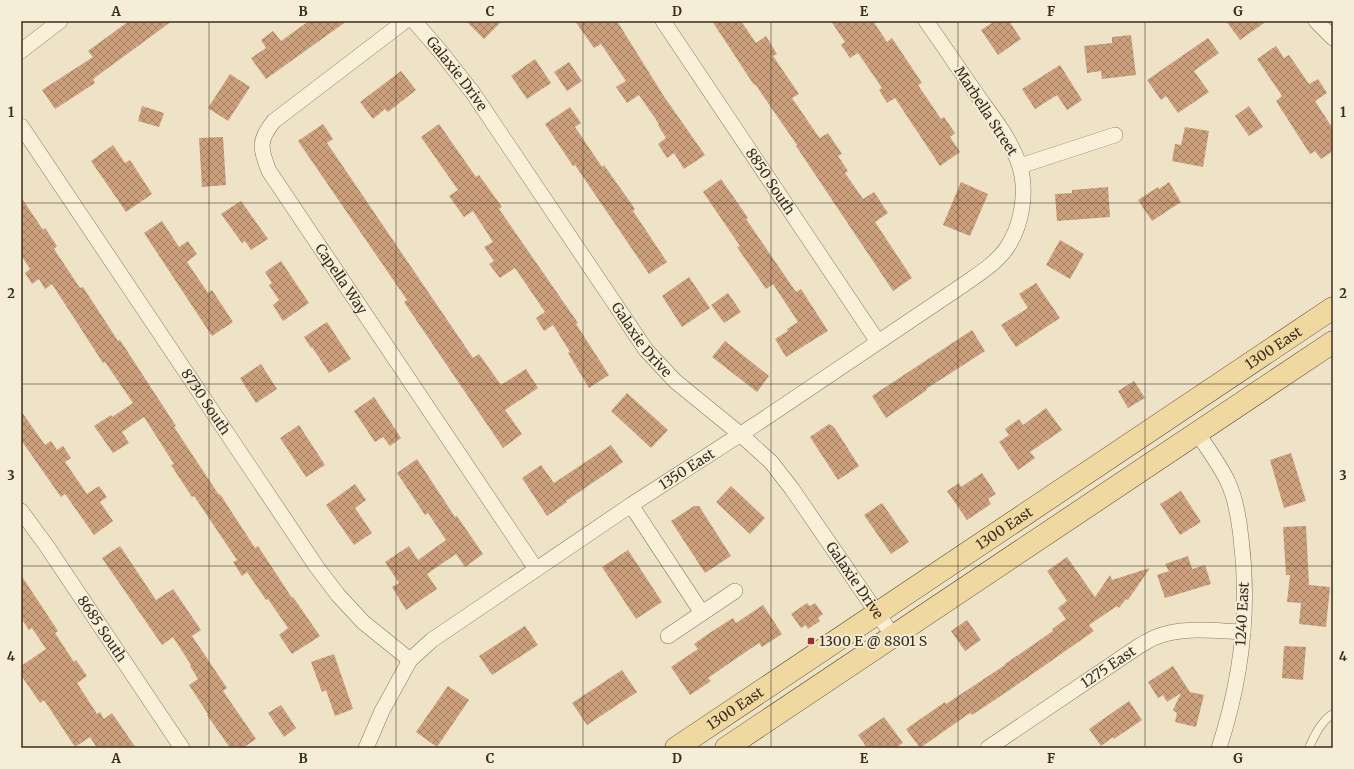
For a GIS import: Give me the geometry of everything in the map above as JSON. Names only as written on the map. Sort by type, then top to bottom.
[{"type":"main road","name":"1300 East","points":[[676,748],[1333,308]]},
{"type":"main road","name":"1300 East","points":[[726,748],[1198,434],[1333,342]]},
{"type":"street","points":[[21,51],[60,21]]},
{"type":"street","name":"Capella Way","points":[[405,21],[274,121],[266,130],[262,140],[263,155],[269,170],[536,569]]},
{"type":"street","name":"Galaxie Drive","points":[[414,21],[440,50],[473,93],[646,350],[675,381],[740,434],[770,462],[792,489],[893,636]]},
{"type":"street","name":"8850 South","points":[[663,21],[878,342]]},
{"type":"street","name":"Marbella Street","points":[[926,21],[1000,128],[1012,148],[1020,166],[1023,193],[1022,207],[1017,227],[1006,250],[987,268],[966,283]]},
{"type":"street","points":[[1316,21],[1333,38]]},
{"type":"street","name":"8730 South","points":[[21,126],[316,566],[338,595],[363,622],[410,660]]},
{"type":"street","points":[[1020,166],[1115,135]]},
{"type":"street","name":"1350 East","points":[[366,748],[382,711],[410,660],[432,640],[631,505],[966,283]]},
{"type":"street","name":"1240 East","points":[[1198,434],[1227,480],[1239,516],[1243,554],[1245,593],[1243,632],[1237,679],[1226,726],[1219,748]]},
{"type":"street","points":[[631,505],[702,613]]},
{"type":"street","name":"8685 South","points":[[21,511],[46,545],[182,748]]},
{"type":"street","points":[[668,636],[735,591]]},
{"type":"street","name":"1275 East","points":[[988,748],[1139,646],[1155,637],[1173,632],[1191,630],[1243,632]]},
{"type":"lane","points":[[1309,748],[1312,740],[1328,717],[1333,714]]},
{"type":"building","points":[[129,21],[172,21],[93,79],[95,83],[55,109],[42,90],[93,57],[88,51]]},
{"type":"building","points":[[309,21],[347,21],[266,79],[251,58],[266,48],[261,40],[273,31],[281,41]]},
{"type":"building","points":[[466,21],[502,21],[484,39]]},
{"type":"building","points":[[575,21],[617,21],[663,95],[705,155],[684,169],[674,153],[667,158],[658,144],[666,138],[658,125],[659,124],[639,95],[627,103],[616,87],[626,81],[601,44],[594,48]]},
{"type":"building","points":[[712,21],[741,21],[756,43],[766,36],[777,54],[773,56],[799,94],[792,98],[816,133],[820,138],[828,133],[842,154],[838,156],[848,171],[845,173],[863,199],[874,192],[888,213],[875,222],[912,278],[893,291],[796,146],[797,145],[755,84],[754,85]]},
{"type":"building","points":[[831,21],[873,21],[887,42],[892,38],[922,83],[918,85],[941,119],[944,117],[955,133],[950,137],[960,152],[940,166],[895,98],[887,103],[879,90],[882,88],[858,53],[850,58],[841,45],[845,42]]},
{"type":"building","points":[[995,21],[1009,21],[1021,39],[998,55],[981,30]]},
{"type":"building","points":[[1226,21],[1267,21],[1240,40]]},
{"type":"building","points":[[1131,35],[1136,75],[1102,79],[1101,71],[1087,73],[1084,46],[1112,43],[1112,37]]},
{"type":"building","points":[[1208,38],[1219,53],[1194,71],[1209,92],[1178,113],[1166,96],[1161,100],[1147,80]]},
{"type":"building","points":[[1276,46],[1284,58],[1289,55],[1309,84],[1318,79],[1327,93],[1315,101],[1333,129],[1333,151],[1321,159],[1315,151],[1310,154],[1276,101],[1282,96],[1257,59]]},
{"type":"building","points":[[535,59],[551,83],[527,99],[511,76]]},
{"type":"building","points":[[569,62],[582,81],[567,91],[554,72]]},
{"type":"building","points":[[1060,65],[1082,100],[1067,110],[1057,95],[1035,109],[1022,89]]},
{"type":"building","points":[[401,71],[416,90],[388,112],[385,109],[373,119],[360,102]]},
{"type":"building","points":[[230,74],[250,87],[228,121],[208,108]]},
{"type":"building","points":[[142,106],[164,113],[159,127],[138,121]]},
{"type":"building","points":[[1249,106],[1263,127],[1249,136],[1235,116]]},
{"type":"building","points":[[570,107],[581,123],[575,127],[602,167],[604,165],[635,209],[633,211],[667,262],[649,274],[575,165],[573,166],[545,124]]},
{"type":"building","points":[[323,124],[333,139],[327,143],[473,358],[479,354],[501,385],[526,369],[538,388],[505,410],[522,434],[503,448],[404,302],[407,300],[298,141]]},
{"type":"building","points":[[439,124],[476,177],[479,175],[502,207],[499,209],[578,323],[576,324],[609,375],[589,388],[568,353],[570,352],[553,325],[544,331],[536,318],[545,312],[515,268],[500,278],[489,264],[494,261],[484,247],[493,242],[473,211],[464,217],[449,196],[458,190],[421,137]]},
{"type":"building","points":[[1185,127],[1209,131],[1203,167],[1172,161],[1175,144],[1181,145]]},
{"type":"building","points":[[223,137],[226,185],[202,187],[199,138]]},
{"type":"building","points":[[113,145],[125,163],[130,160],[152,194],[126,212],[91,161]]},
{"type":"building","points":[[721,179],[748,218],[746,219],[796,292],[801,289],[828,331],[786,357],[775,339],[788,331],[787,329],[798,322],[773,284],[766,289],[737,247],[740,246],[703,192]]},
{"type":"building","points":[[961,182],[988,194],[970,236],[943,225]]},
{"type":"building","points":[[1169,182],[1181,202],[1152,221],[1138,200]]},
{"type":"building","points":[[1108,187],[1110,217],[1057,221],[1055,194],[1072,193],[1072,190]]},
{"type":"building","points":[[21,197],[43,230],[45,228],[57,246],[54,249],[80,288],[83,287],[118,341],[120,340],[176,426],[174,427],[255,548],[258,546],[292,598],[293,597],[320,636],[292,654],[279,635],[288,628],[268,599],[266,600],[247,572],[242,576],[233,562],[237,560],[194,496],[192,497],[171,465],[174,464],[144,417],[122,432],[129,443],[113,453],[94,426],[111,415],[112,417],[133,403],[105,362],[103,363],[52,284],[45,289],[39,279],[32,284],[25,273],[30,269],[21,255]]},
{"type":"building","points":[[241,201],[268,239],[251,250],[245,241],[242,243],[221,214]]},
{"type":"building","points":[[162,221],[179,247],[188,241],[197,254],[187,262],[208,293],[212,290],[233,322],[212,336],[144,233]]},
{"type":"building","points":[[1060,240],[1084,254],[1070,279],[1046,265]]},
{"type":"building","points":[[281,261],[309,303],[283,321],[273,305],[279,300],[269,285],[272,283],[265,272]]},
{"type":"building","points":[[689,277],[710,308],[682,327],[662,296]]},
{"type":"building","points":[[1036,283],[1060,318],[1016,347],[1001,325],[1028,308],[1019,294]]},
{"type":"building","points":[[728,293],[741,312],[724,323],[711,305]]},
{"type":"building","points":[[327,322],[351,359],[329,373],[304,337]]},
{"type":"building","points":[[972,330],[985,351],[926,389],[927,390],[886,418],[872,396]]},
{"type":"building","points":[[725,341],[769,376],[757,392],[712,357]]},
{"type":"building","points":[[261,364],[277,389],[256,403],[240,378]]},
{"type":"building","points":[[1134,381],[1145,398],[1128,408],[1118,391]]},
{"type":"building","points":[[627,393],[668,430],[651,448],[611,411]]},
{"type":"building","points":[[374,397],[401,438],[390,446],[383,437],[375,442],[354,411]]},
{"type":"building","points":[[1046,408],[1062,430],[1030,452],[1035,458],[1018,470],[999,442],[1009,435],[1005,429],[1019,419],[1023,425]]},
{"type":"building","points":[[21,411],[45,445],[51,441],[57,450],[63,446],[71,458],[65,462],[87,494],[99,486],[107,497],[100,502],[113,521],[94,535],[65,494],[61,497],[21,440]]},
{"type":"building","points":[[829,424],[834,427],[859,466],[838,480],[810,437]]},
{"type":"building","points":[[299,425],[325,465],[306,477],[280,438]]},
{"type":"building","points":[[611,445],[623,462],[566,501],[567,502],[547,516],[522,478],[541,465],[554,483]]},
{"type":"building","points":[[1291,453],[1306,501],[1284,508],[1270,460]]},
{"type":"building","points":[[417,459],[455,517],[457,516],[483,554],[465,567],[456,554],[427,574],[437,589],[406,610],[392,587],[399,583],[385,562],[409,546],[418,560],[446,540],[428,513],[425,515],[397,473]]},
{"type":"building","points":[[982,473],[996,494],[988,499],[991,504],[967,520],[947,491],[959,483],[961,487]]},
{"type":"building","points":[[355,484],[366,500],[355,508],[372,533],[354,545],[326,505]]},
{"type":"building","points":[[731,486],[765,518],[750,534],[716,502]]},
{"type":"building","points":[[1181,491],[1201,522],[1180,535],[1160,504]]},
{"type":"building","points":[[882,503],[909,542],[891,554],[864,515]]},
{"type":"building","points":[[694,506],[699,506],[731,556],[705,573],[671,521]]},
{"type":"building","points":[[1306,526],[1309,585],[1330,587],[1326,627],[1299,624],[1301,603],[1287,602],[1290,575],[1286,575],[1283,527]]},
{"type":"building","points":[[120,546],[156,600],[173,589],[201,630],[192,636],[227,688],[223,691],[256,739],[243,748],[230,748],[207,715],[208,714],[189,685],[198,679],[173,637],[162,645],[102,558]]},
{"type":"building","points":[[628,550],[662,602],[636,619],[602,567]]},
{"type":"building","points":[[1188,556],[1192,569],[1205,565],[1211,584],[1165,598],[1157,575],[1169,571],[1165,564]]},
{"type":"building","points":[[1067,557],[1095,597],[1110,575],[1112,580],[1150,568],[1128,600],[1126,599],[1119,608],[1117,606],[1089,625],[1094,631],[1008,691],[972,715],[970,713],[920,748],[906,729],[945,702],[946,704],[1005,665],[1053,631],[1052,629],[1066,619],[1058,608],[1067,601],[1047,571]]},
{"type":"building","points":[[21,575],[58,631],[55,633],[74,662],[76,660],[87,676],[77,683],[97,714],[100,712],[104,719],[112,713],[136,748],[97,748],[90,737],[75,747],[44,700],[40,703],[21,675],[21,666],[46,649],[32,628],[29,630],[21,618]]},
{"type":"building","points":[[807,603],[810,606],[815,603],[823,614],[818,618],[820,621],[808,629],[806,625],[801,628],[791,614]]},
{"type":"building","points":[[763,605],[782,634],[762,647],[759,643],[708,678],[711,681],[690,695],[671,667],[698,649],[694,644],[711,632],[733,618],[736,623]]},
{"type":"building","points":[[967,620],[981,640],[965,651],[951,631]]},
{"type":"building","points":[[525,626],[538,645],[492,675],[479,656]]},
{"type":"building","points":[[1284,646],[1306,647],[1303,680],[1282,678]]},
{"type":"building","points":[[334,654],[353,709],[335,716],[326,690],[322,692],[311,662]]},
{"type":"building","points":[[1173,666],[1190,692],[1204,695],[1196,727],[1175,722],[1177,713],[1173,710],[1181,693],[1167,702],[1163,695],[1158,698],[1148,682]]},
{"type":"building","points":[[622,670],[637,692],[587,725],[572,703]]},
{"type":"building","points":[[448,686],[469,700],[437,747],[416,732]]},
{"type":"building","points":[[1129,701],[1142,720],[1101,746],[1089,729]]},
{"type":"building","points":[[281,705],[296,728],[284,737],[268,713]]},
{"type":"building","points":[[884,717],[903,743],[895,748],[867,748],[858,735]]},
{"type":"place","name":"1300 E @ 8801 S","points":[[811,641]]}]
